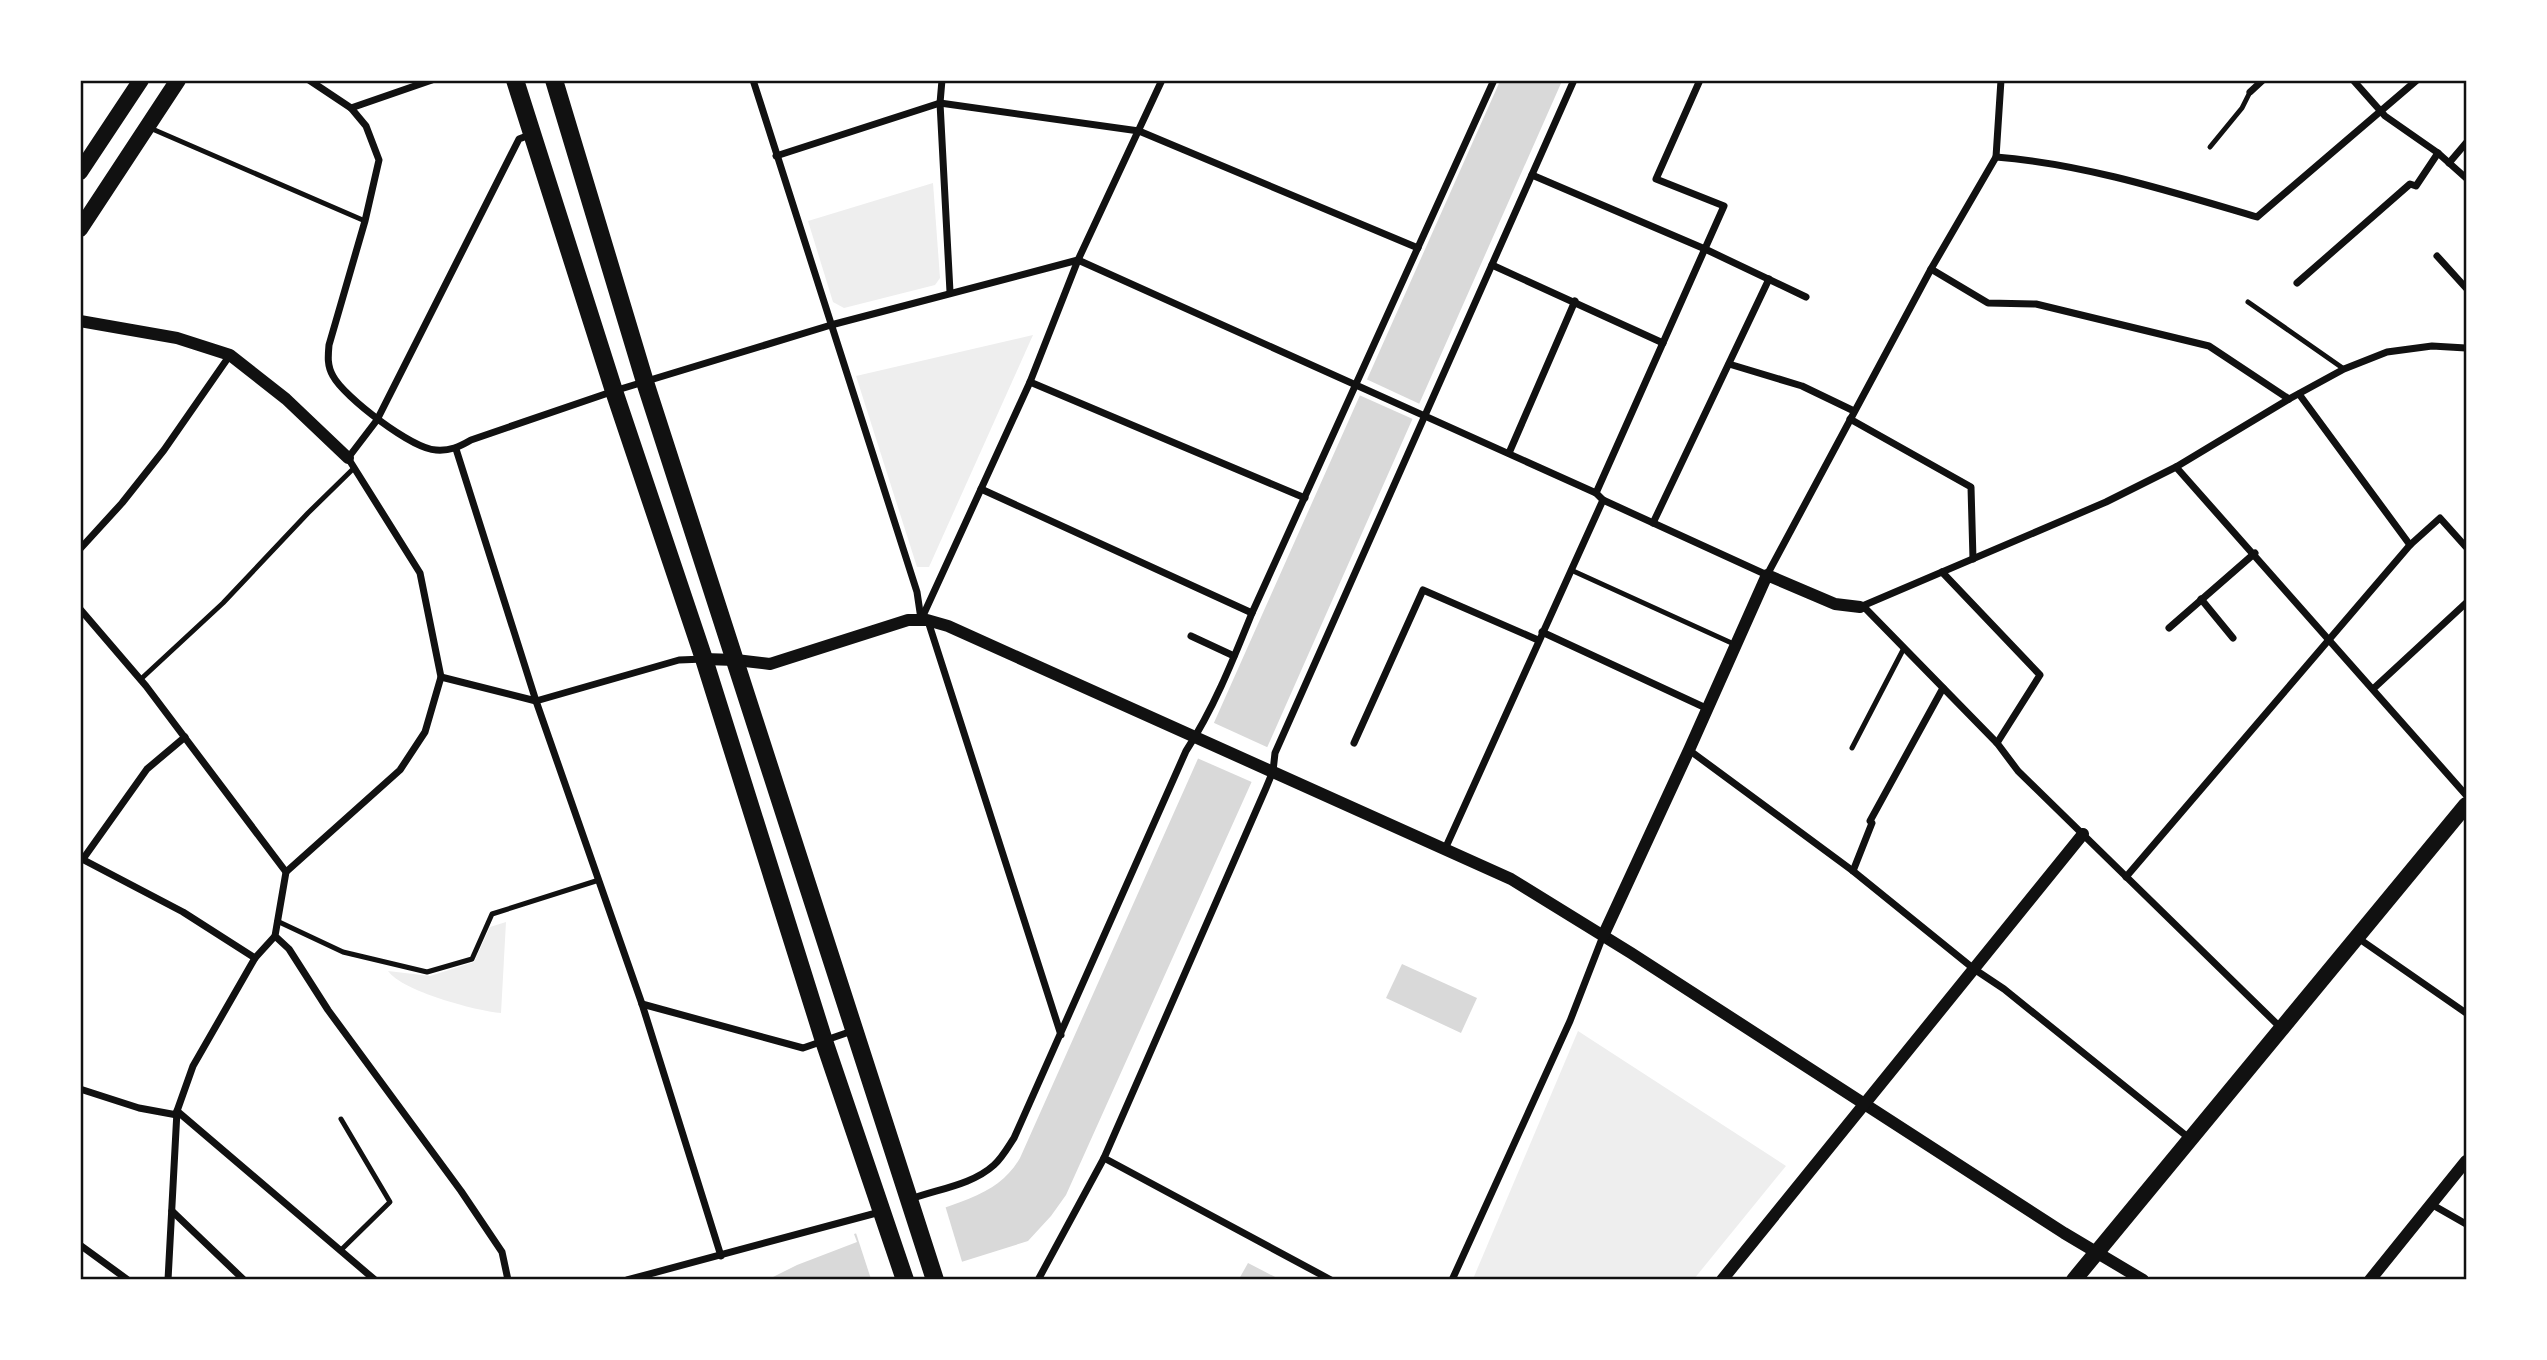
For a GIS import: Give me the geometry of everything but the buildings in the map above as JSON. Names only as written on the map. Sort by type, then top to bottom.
[{"type":"highway","points":[[515,80],[614,391],[704,659],[824,1041],[905,1279]]},
{"type":"highway","points":[[554,80],[645,382],[935,1277]]},
{"type":"main road","points":[[80,172],[141,80]]},
{"type":"main road","points":[[80,229],[178,80]]},
{"type":"main road","points":[[2074,1279],[2466,805]]},
{"type":"street","points":[[309,80],[351,108],[366,126],[379,160],[365,220],[329,345],[328,363],[333,378],[377,420],[407,440],[433,451],[456,449],[471,440],[614,391],[831,325],[1078,260],[1597,493],[1603,500],[1767,575],[1835,604],[1866,609],[1997,743],[2018,771],[2281,1028]]},
{"type":"street","points":[[351,108],[432,80]]},
{"type":"street","points":[[753,80],[924,620],[1061,1035]]},
{"type":"street","points":[[942,80],[940,103],[950,292]]},
{"type":"street","points":[[924,620],[1030,382],[1078,260],[1162,80]]},
{"type":"street","points":[[913,1205],[974,1178],[995,1164],[1014,1138],[1186,751],[1200,738],[1252,613],[1359,386],[1494,80]]},
{"type":"street","points":[[1038,1279],[1104,1158],[1267,769],[1421,414],[1492,265],[1574,80]]},
{"type":"street","points":[[1597,493],[1724,206],[1656,179],[1700,80]]},
{"type":"street","points":[[1452,1279],[1570,1021],[1603,936],[1767,575],[1931,269],[1996,157],[2001,80]]},
{"type":"street","points":[[2250,80],[2250,92]]},
{"type":"street","points":[[2250,92],[2263,80]]},
{"type":"street","points":[[2353,80],[2381,112],[2438,153],[2466,178]]},
{"type":"street","points":[[1996,157],[2033,160],[2118,178],[2257,217],[2417,80]]},
{"type":"street","points":[[776,156],[940,103],[1139,131],[1418,248]]},
{"type":"street","points":[[351,463],[377,420],[519,139],[533,134]]},
{"type":"street","points":[[2449,163],[2466,143]]},
{"type":"street","points":[[2297,283],[2410,184],[2416,186],[2438,153]]},
{"type":"street","points":[[1532,175],[1806,297]]},
{"type":"street","points":[[2437,256],[2466,288]]},
{"type":"street","points":[[1492,265],[1663,343]]},
{"type":"street","points":[[1931,269],[1987,303],[2036,304],[2209,346],[2289,399]]},
{"type":"street","points":[[1653,523],[1769,279]]},
{"type":"street","points":[[1509,453],[1575,301]]},
{"type":"street","points":[[80,321],[177,338],[230,355],[286,399],[351,463],[420,573],[441,677],[425,732],[400,770],[286,872],[275,936],[255,958],[193,1066],[177,1113],[168,1279]]},
{"type":"street","points":[[1860,607],[2106,502],[2176,467],[2344,369],[2387,352],[2432,346],[2466,348]]},
{"type":"street","points":[[80,549],[122,503],[164,450],[230,355]]},
{"type":"street","points":[[1728,364],[1802,386],[1971,487],[1973,559]]},
{"type":"street","points":[[1030,382],[1305,498]]},
{"type":"street","points":[[2299,394],[2410,545]]},
{"type":"street","points":[[456,449],[536,701],[642,1004],[720,1256]]},
{"type":"street","points":[[2176,467],[2466,794]]},
{"type":"street","points":[[981,489],[1252,613]]},
{"type":"street","points":[[1445,849],[1603,500]]},
{"type":"street","points":[[2126,877],[2410,545],[2440,518],[2466,547]]},
{"type":"street","points":[[2168,628],[2255,553]]},
{"type":"street","points":[[1942,572],[2040,675],[1997,743]]},
{"type":"street","points":[[1354,743],[1423,590],[1540,636],[1708,709]]},
{"type":"street","points":[[2201,599],[2233,638]]},
{"type":"street","points":[[2373,689],[2466,603]]},
{"type":"street","points":[[80,609],[141,680],[286,872]]},
{"type":"street","points":[[441,677],[536,701],[679,660],[736,660],[769,664],[908,620],[948,625],[1511,879],[2096,1253],[2143,1279]]},
{"type":"street","points":[[1191,636],[1234,656]]},
{"type":"street","points":[[1853,872],[1871,821],[1943,688]]},
{"type":"street","points":[[185,737],[147,769],[82,859],[183,912],[255,958]]},
{"type":"street","points":[[1689,750],[1853,872],[1974,969],[2004,989],[2189,1138]]},
{"type":"street","points":[[1722,1279],[2083,834]]},
{"type":"street","points":[[275,936],[289,949],[328,1010],[475,1211],[502,1252],[508,1279]]},
{"type":"street","points":[[2357,937],[2466,1013]]},
{"type":"street","points":[[642,1004],[803,1048],[855,1030]]},
{"type":"street","points":[[80,1089],[139,1108],[177,1113],[375,1279]]},
{"type":"street","points":[[1104,1158],[1331,1279]]},
{"type":"street","points":[[2370,1279],[2466,1161]]},
{"type":"street","points":[[2431,1204],[2466,1224]]},
{"type":"street","points":[[172,1211],[244,1279]]},
{"type":"street","points":[[627,1279],[884,1216]]},
{"type":"street","points":[[80,1245],[128,1279]]},
{"type":"lane","points":[[2210,147],[2242,108],[2250,92]]},
{"type":"lane","points":[[147,127],[365,220]]},
{"type":"lane","points":[[2248,302],[2344,369]]},
{"type":"lane","points":[[141,680],[223,603],[351,463]]},
{"type":"lane","points":[[1571,570],[1736,645]]},
{"type":"lane","points":[[1852,748],[1904,648]]},
{"type":"lane","points":[[278,921],[343,952],[426,972],[472,959],[492,914],[599,880]]},
{"type":"lane","points":[[341,1119],[390,1202],[341,1250]]},
{"type":"shaded area","points":[[1500,81],[1562,81],[1066,1195],[1028,1241],[907,1279],[767,1280],[797,1265],[857,1242],[854,1234],[950,1206],[985,1191],[1004,1178],[1020,1158]]},
{"type":"shaded area","points":[[933,183],[940,278],[935,285],[844,308],[833,302],[808,221]]},
{"type":"shaded area","points":[[1033,335],[929,567],[917,567],[856,376]]},
{"type":"shaded area","points":[[506,922],[501,1013],[423,993],[388,971],[430,976],[474,962],[490,927]]},
{"type":"shaded area","points":[[1402,964],[1477,998],[1461,1033],[1386,998]]},
{"type":"shaded area","points":[[1578,1031],[1786,1166],[1694,1279],[1473,1279]]},
{"type":"shaded area","points":[[1248,1263],[1279,1279],[1239,1279]]},
{"type":"pier","points":[[1366,379],[1422,405],[1415,420],[1359,395]]},
{"type":"pier","points":[[1212,722],[1269,748],[1254,783],[1197,758]]},
{"type":"pier","points":[[944,1202],[963,1265],[918,1279],[871,1279],[855,1230]]}]
